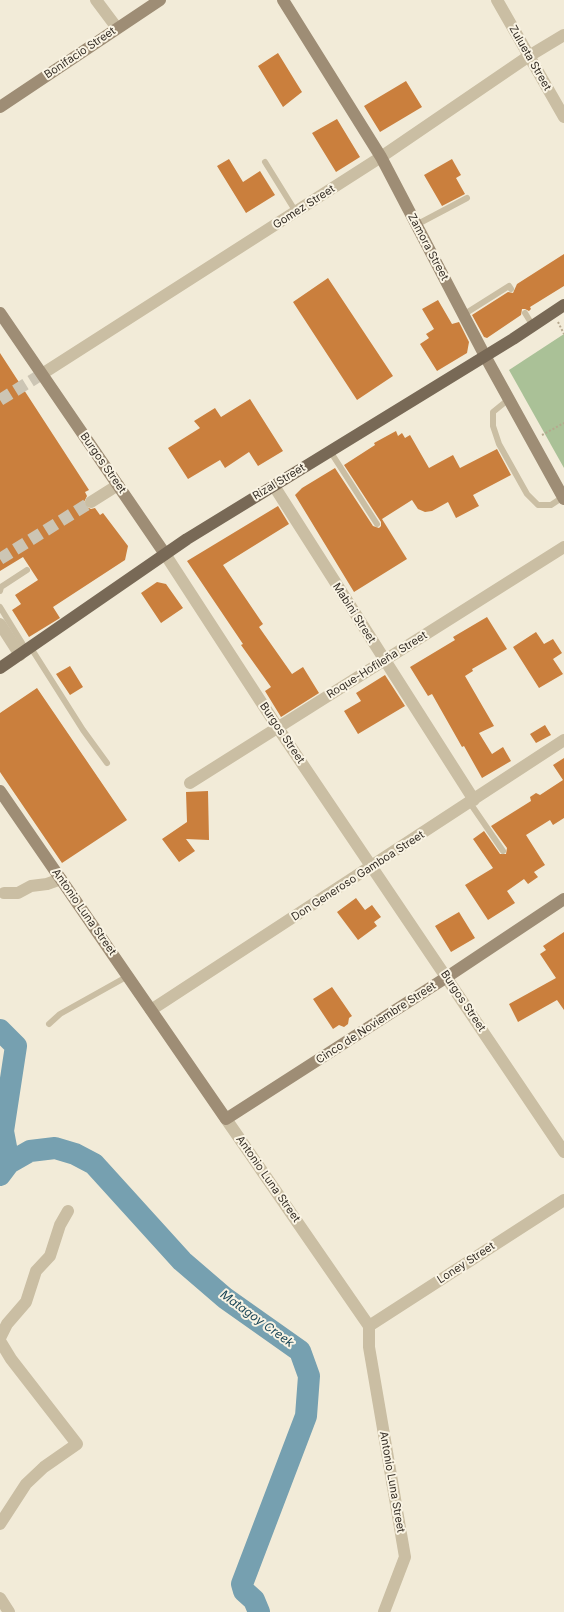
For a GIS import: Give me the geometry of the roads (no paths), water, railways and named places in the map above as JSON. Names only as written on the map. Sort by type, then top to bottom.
[{"type":"main road","name":"Rizal Street","points":[[0,668],[165,554],[485,356],[564,305]]},
{"type":"street","points":[[96,0],[117,28]]},
{"type":"street","name":"Bonifacio Street","points":[[0,107],[160,0]]},
{"type":"street","name":"Zamora Street","points":[[283,0],[381,157],[463,315],[563,498]]},
{"type":"street","name":"Zulueta Street","points":[[497,0],[564,117]]},
{"type":"street","name":"Gomez Street","points":[[42,374],[381,157],[529,56],[564,36]]},
{"type":"street","name":"Burgos Street","points":[[0,313],[165,554],[278,728],[564,1152]]},
{"type":"street","points":[[91,502],[118,485]]},
{"type":"street","name":"Mabini Street","points":[[274,486],[385,660],[472,802]]},
{"type":"street","name":"Roque-Hofileña Street","points":[[190,783],[564,547]]},
{"type":"street","points":[[0,624],[26,651]]},
{"type":"street","name":"Don Generoso Gamboa Street","points":[[151,1010],[472,802],[564,740]]},
{"type":"street","name":"Antonio Luna Street","points":[[0,791],[369,1326],[368,1347],[405,1557],[384,1612]]},
{"type":"street","points":[[4,893],[18,892],[31,886],[46,884],[61,879]]},
{"type":"street","name":"Cinco de Noviembre Street","points":[[226,1119],[447,978],[564,899]]},
{"type":"street","name":"Loney Street","points":[[369,1326],[564,1200]]},
{"type":"street","points":[[0,1524],[26,1484],[44,1467],[77,1444],[11,1359],[0,1339],[7,1324],[26,1302],[36,1271],[50,1256],[60,1225],[68,1211]]},
{"type":"street","points":[[0,1598],[9,1612]]},
{"type":"lane","points":[[265,162],[296,212]]},
{"type":"lane","points":[[416,225],[466,198]]},
{"type":"lane","points":[[463,315],[509,286],[511,289]]},
{"type":"lane","points":[[525,313],[533,326]]},
{"type":"lane","points":[[509,400],[493,412],[493,426],[499,444],[527,494],[538,505],[551,504],[563,498]]},
{"type":"lane","points":[[330,451],[377,524]]},
{"type":"lane","points":[[0,590],[1,587],[27,570]]},
{"type":"lane","points":[[0,607],[26,651],[107,763]]},
{"type":"lane","points":[[472,802],[503,851]]},
{"type":"lane","points":[[49,1024],[60,1014],[128,976]]},
{"type":"waterway","points":[[0,1030],[16,1046],[3,1131],[9,1163]]},
{"type":"waterway","name":"Matagoy Creek","points":[[0,1175],[9,1163],[30,1151],[55,1148],[75,1154],[94,1164],[182,1261],[225,1298],[300,1351],[309,1376],[306,1416],[242,1584],[244,1591],[254,1600],[259,1612]]},
{"type":"tunnel","points":[[0,400],[42,374]]},
{"type":"tunnel","points":[[0,559],[91,502]]}]
